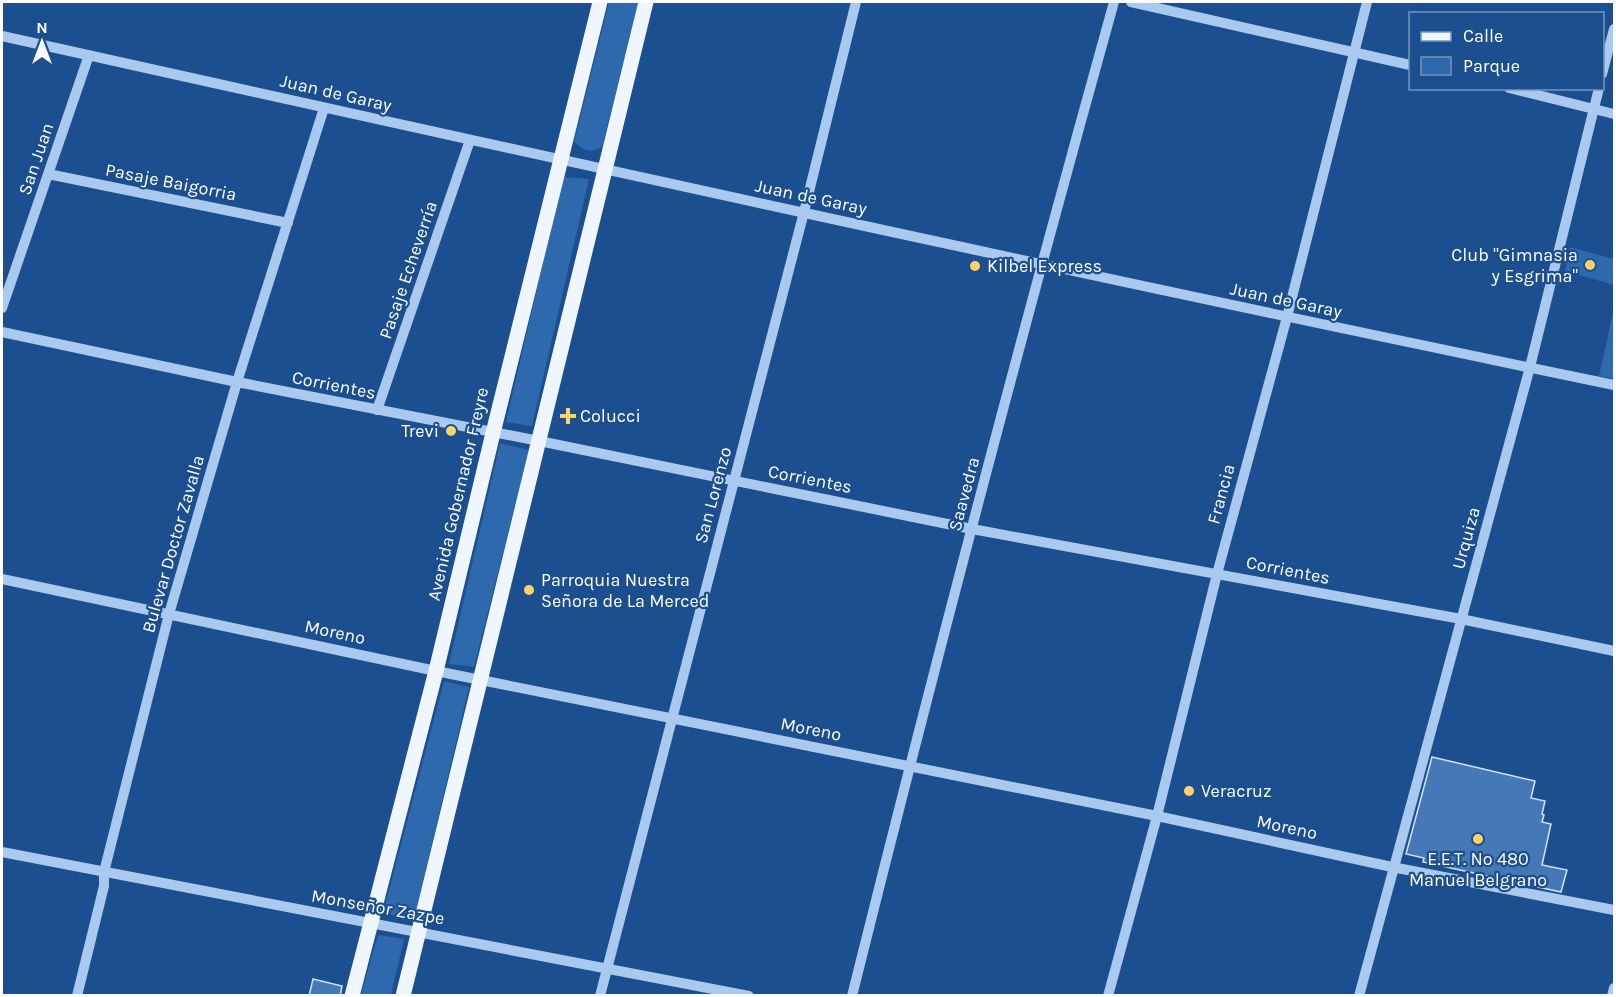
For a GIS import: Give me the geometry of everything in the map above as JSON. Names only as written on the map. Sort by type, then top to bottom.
[{"type":"main road","name":"Avenida Gobernador Freyre","points":[[352,996],[436,670],[559,160],[600,2]]},
{"type":"main road","points":[[403,996],[646,2]]},
{"type":"street","name":"San Lorenzo","points":[[600,996],[804,213],[856,2]]},
{"type":"street","name":"Saavedra","points":[[852,996],[1042,263],[1114,2]]},
{"type":"street","points":[[1131,2],[1409,65]]},
{"type":"street","name":"Francia","points":[[1108,996],[1157,816],[1217,574],[1287,317],[1367,2]]},
{"type":"street","points":[[1604,66],[1614,29]]},
{"type":"street","name":"Juan de Garay","points":[[2,36],[559,160],[1614,385]]},
{"type":"street","name":"San Juan","points":[[2,308],[89,55]]},
{"type":"street","points":[[1517,90],[1614,114]]},
{"type":"street","name":"Urquiza","points":[[1359,996],[1392,867],[1530,367],[1598,90]]},
{"type":"street","name":"Bulevar Doctor Zavalla","points":[[77,996],[104,886],[104,872],[169,614],[237,382],[324,108]]},
{"type":"street","name":"Pasaje Echeverría","points":[[377,410],[470,140]]},
{"type":"street","name":"Pasaje Baigorria","points":[[48,174],[288,223]]},
{"type":"street","name":"Corrientes","points":[[2,332],[237,382],[972,529],[1461,619],[1614,651]]},
{"type":"street","name":"Moreno","points":[[2,579],[436,670],[1157,816],[1392,867],[1614,910]]},
{"type":"street","name":"Monseñor Zazpe","points":[[2,852],[749,996]]},
{"type":"street","points":[[1612,996],[1614,988]]},
{"type":"green space","points":[[609,2],[639,2],[602,147],[587,150],[574,142]]},
{"type":"green space","points":[[563,177],[589,179],[532,426],[506,422]]},
{"type":"green space","name":"Club \"Gimnasia y Esgrima\"","points":[[1570,247],[1614,259],[1614,285],[1565,271]]},
{"type":"green space","name":"Club \"Gimnasia y Esgrima\"","points":[[1614,308],[1614,379],[1599,376]]},
{"type":"green space","points":[[500,443],[529,450],[474,667],[449,664]]},
{"type":"green space","points":[[444,681],[469,687],[414,920],[383,913]]},
{"type":"green space","points":[[378,935],[404,939],[391,995],[361,995]]},
{"type":"building","name":"E.E.T. No 480 Manuel Belgrano","points":[[1432,757],[1535,781],[1531,798],[1545,801],[1542,822],[1551,824],[1542,865],[1567,870],[1561,892],[1423,862],[1424,858],[1406,854]]},
{"type":"building","points":[[313,979],[342,986],[340,996],[309,996]]},
{"type":"place","name":"Club \"Gimnasia y Esgrima\"","points":[[1590,265]]},
{"type":"place","name":"Kilbel Express","points":[[975,266]]},
{"type":"place","name":"Colucci","points":[[568,416]]},
{"type":"place","name":"Trevi","points":[[451,431]]},
{"type":"place","name":"Parroquia Nuestra Señora de La Merced","points":[[529,590]]},
{"type":"place","name":"Veracruz","points":[[1189,791]]},
{"type":"place","name":"E.E.T. No 480 Manuel Belgrano","points":[[1478,839]]}]
